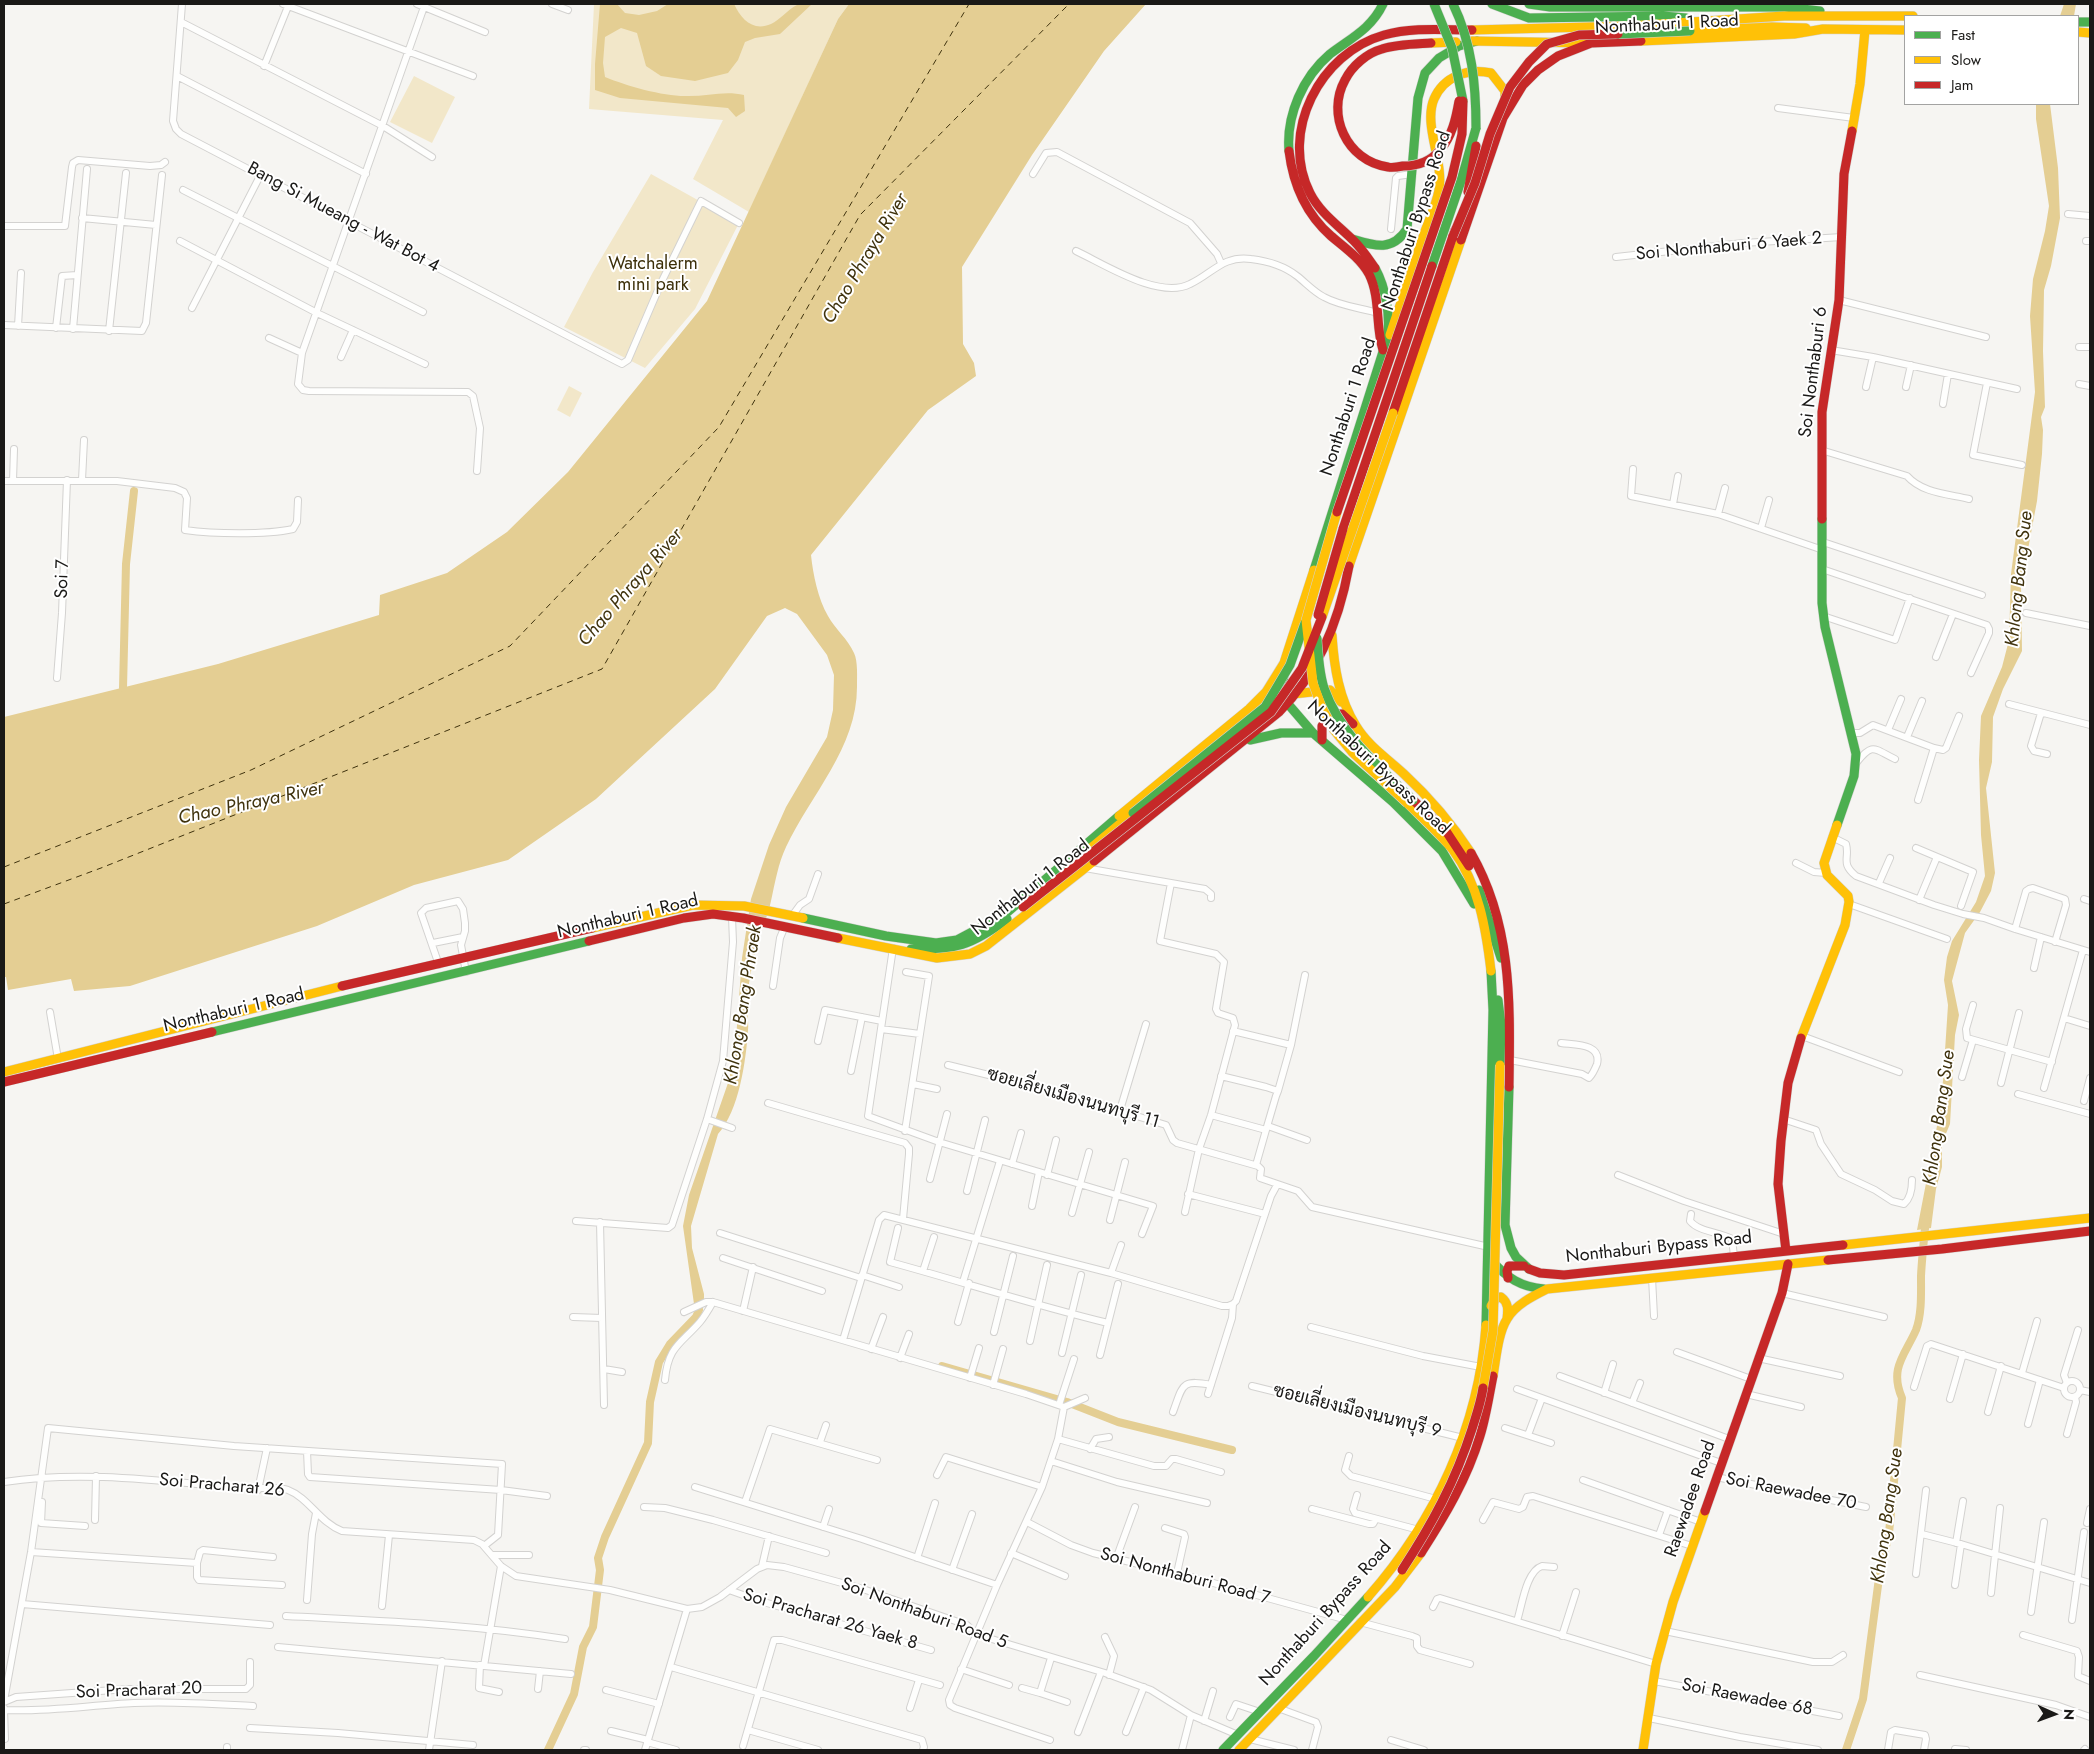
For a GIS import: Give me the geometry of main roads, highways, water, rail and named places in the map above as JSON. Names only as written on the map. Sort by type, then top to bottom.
[{"type":"main road","points":[[1382,350],[1379,341],[1378,304],[1371,278],[1348,250],[1326,231],[1309,210],[1297,188],[1289,161],[1289,128],[1302,90],[1315,70],[1335,51],[1361,34],[1380,11],[1383,4]]},
{"type":"main road","name":"Nonthaburi Bypass Road","points":[[1434,4],[1450,41],[1460,90],[1463,129],[1452,177],[1333,525],[1306,620],[1313,683],[1322,708],[1334,730],[1352,752],[1446,831],[1467,861],[1482,897],[1507,978]]},
{"type":"main road","points":[[1023,903],[1271,712],[1302,668],[1332,593],[1453,236],[1476,159],[1477,103],[1473,68],[1466,38],[1453,4]]},
{"type":"main road","points":[[1492,4],[1529,18],[1663,16],[1704,20]]},
{"type":"main road","points":[[1529,4],[1550,7],[1786,7],[1860,15]]},
{"type":"main road","name":"Nonthaburi 1 Road","points":[[4,1072],[335,988],[463,960],[693,905],[744,906],[886,936],[936,943],[957,940],[1004,916],[1023,903],[1138,798],[1229,725],[1266,692],[1284,663],[1382,350],[1390,335],[1384,288],[1381,279],[1352,239],[1332,222],[1317,205],[1307,185],[1300,158],[1299,144],[1303,120],[1312,94],[1321,78],[1334,64],[1350,51],[1375,37],[1430,30],[1653,25],[1704,20],[1860,15],[1904,16]]},
{"type":"main road","points":[[1453,236],[1475,183],[1490,134],[1510,87],[1529,62],[1547,44],[1579,35],[1772,27],[1823,29]]},
{"type":"main road","name":"Nonthaburi 1 Road","points":[[4,1082],[684,918],[713,914],[743,918],[937,958],[970,954],[986,946],[1241,744],[1288,704],[1310,673],[1332,633],[1351,558],[1503,118],[1523,85],[1538,70],[1558,56],[1591,44],[1794,34],[1823,29],[1904,30]]},
{"type":"main road","name":"Soi Nonthaburi 6","points":[[1786,1251],[1778,1184],[1783,1120],[1792,1064],[1845,925],[1849,904],[1848,896],[1826,873],[1824,863],[1857,762],[1852,733],[1823,616],[1821,450],[1822,412],[1839,300],[1844,174],[1860,84],[1865,30]]},
{"type":"main road","points":[[1352,239],[1366,243],[1386,245],[1397,242],[1403,237],[1406,229],[1412,174],[1418,98],[1425,73],[1439,58],[1452,50],[1477,41]]},
{"type":"main road","points":[[1460,90],[1452,134],[1440,152],[1424,163],[1406,167],[1378,166],[1367,161],[1357,153],[1345,139],[1338,124],[1337,99],[1340,82],[1352,67],[1380,49],[1394,46],[1477,41],[1591,44]]},
{"type":"main road","points":[[1390,335],[1439,189],[1438,154],[1430,121],[1434,99],[1447,82],[1464,72],[1477,70],[1491,73],[1505,91],[1503,118]]},
{"type":"main road","name":"Nonthaburi Bypass Road","points":[[1224,1750],[1390,1572],[1419,1530],[1436,1499],[1463,1438],[1475,1398],[1481,1366],[1489,1258],[1493,1010],[1491,974],[1476,896],[1462,864],[1440,835],[1360,749],[1331,706],[1323,687],[1316,656],[1317,618],[1343,529],[1462,181],[1476,128]]},
{"type":"main road","points":[[1320,549],[1321,561],[1330,568],[1338,568],[1351,558]]},
{"type":"main road","points":[[893,948],[935,950],[961,947],[982,938],[1265,707],[1290,665],[1306,620]]},
{"type":"main road","name":"Nonthaburi Bypass Road","points":[[1332,633],[1333,660],[1341,693],[1355,726],[1370,743],[1431,800],[1453,825],[1472,854],[1494,901],[1503,941],[1507,978],[1510,1060],[1505,1224],[1512,1251],[1524,1266],[1541,1275],[1552,1276],[2090,1218]]},
{"type":"main road","name":"Nonthaburi Bypass Road","points":[[1284,663],[1284,685],[1288,704],[1313,733],[1393,802],[1442,851],[1481,918]]},
{"type":"main road","name":"Nonthaburi 1 Road","points":[[1229,725],[1245,718],[1273,697],[1286,694],[1332,691],[1349,712]]},
{"type":"main road","points":[[1322,740],[1321,729],[1324,720],[1331,714],[1342,714],[1355,726]]},
{"type":"main road","points":[[1241,744],[1261,736],[1291,731],[1313,733]]},
{"type":"main road","points":[[1381,1601],[1430,1527],[1461,1464],[1482,1397],[1493,1331],[1501,1024],[1491,925]]},
{"type":"main road","name":"Nonthaburi Bypass Road","points":[[1489,1258],[1508,1278],[1527,1288],[1547,1289],[1942,1249],[2090,1231]]},
{"type":"main road","name":"Raewadee Road","points":[[1643,1750],[1656,1664],[1665,1631],[1716,1476],[1782,1293],[1788,1264]]},
{"type":"main road","points":[[1508,1278],[1507,1271],[1509,1266],[1524,1266]]},
{"type":"main road","name":"Nonthaburi Bypass Road","points":[[1238,1750],[1381,1601],[1414,1564],[1435,1533],[1468,1471],[1480,1434],[1499,1344],[1507,1319],[1524,1302],[1547,1289]]},
{"type":"main road","points":[[1486,1313],[1496,1298],[1501,1297],[1508,1304],[1507,1319]]},
{"type":"water","points":[[600,4],[617,4],[625,13],[639,15],[657,11],[668,4],[734,4],[740,15],[748,23],[765,26],[771,24],[797,5],[812,4],[780,34],[755,38],[745,42],[738,60],[728,73],[695,81],[661,76],[646,66],[637,33],[621,28],[605,37],[603,63],[605,77],[634,87],[676,96],[729,93],[744,95],[745,111],[736,117],[728,108],[620,98],[595,90],[595,64]]},
{"type":"water","name":"Chao Phraya River","points":[[849,4],[1146,4],[1104,51],[1032,155],[962,267],[963,344],[974,363],[976,376],[928,410],[811,555],[816,586],[824,609],[855,656],[857,687],[855,709],[849,730],[831,770],[796,827],[783,853],[769,909],[760,934],[748,992],[747,1042],[740,1085],[731,1112],[718,1134],[691,1226],[692,1248],[704,1294],[704,1301],[694,1304],[683,1226],[689,1195],[728,1083],[735,1052],[742,958],[751,899],[769,845],[786,807],[827,737],[833,710],[834,675],[827,655],[797,614],[785,608],[767,616],[715,689],[596,799],[508,860],[414,885],[317,926],[130,986],[74,991],[71,979],[8,990],[6,977],[4,977],[4,717],[218,664],[379,615],[380,595],[447,573],[507,532],[568,472],[707,301],[838,19]]},
{"type":"water","points":[[2064,4],[2076,4],[2074,15],[2060,15]]},
{"type":"water","points":[[2036,105],[2050,105],[2058,168],[2060,218],[2051,266],[2044,290],[2043,351],[2045,407],[2041,417],[2043,430],[2042,454],[2037,501],[2021,587],[2022,651],[2003,689],[1993,717],[1992,762],[1986,788],[1995,873],[1991,891],[1980,912],[1965,933],[1952,981],[1959,1015],[1955,1035],[1950,1124],[1942,1143],[1942,1167],[1936,1189],[1931,1228],[1917,1230],[1937,1126],[1943,1081],[1948,1005],[1944,980],[1947,957],[1952,941],[1976,902],[1985,876],[1981,835],[1979,760],[1981,716],[2002,667],[2009,640],[2011,574],[2035,392],[2030,316],[2033,279],[2049,206],[2036,119]]},
{"type":"waterway","points":[[123,688],[126,564],[134,491]]},
{"type":"waterway","name":"Khlong Bang Sue","points":[[1846,1750],[1863,1699],[1879,1578],[1889,1533],[1902,1398],[1897,1378],[1900,1362],[1916,1330],[1919,1317],[1926,1219]]},
{"type":"waterway","name":"Khlong Bang Phraek","points":[[548,1750],[574,1694],[583,1647],[593,1627],[600,1570],[598,1558],[605,1537],[648,1443],[650,1402],[659,1362],[670,1344],[696,1317],[699,1310],[698,1300]]},
{"type":"waterway","points":[[942,1366],[1067,1402],[1118,1422],[1232,1450]]},
{"type":"park label","name":"Watchalerm mini park","points":[[653,275]]}]
